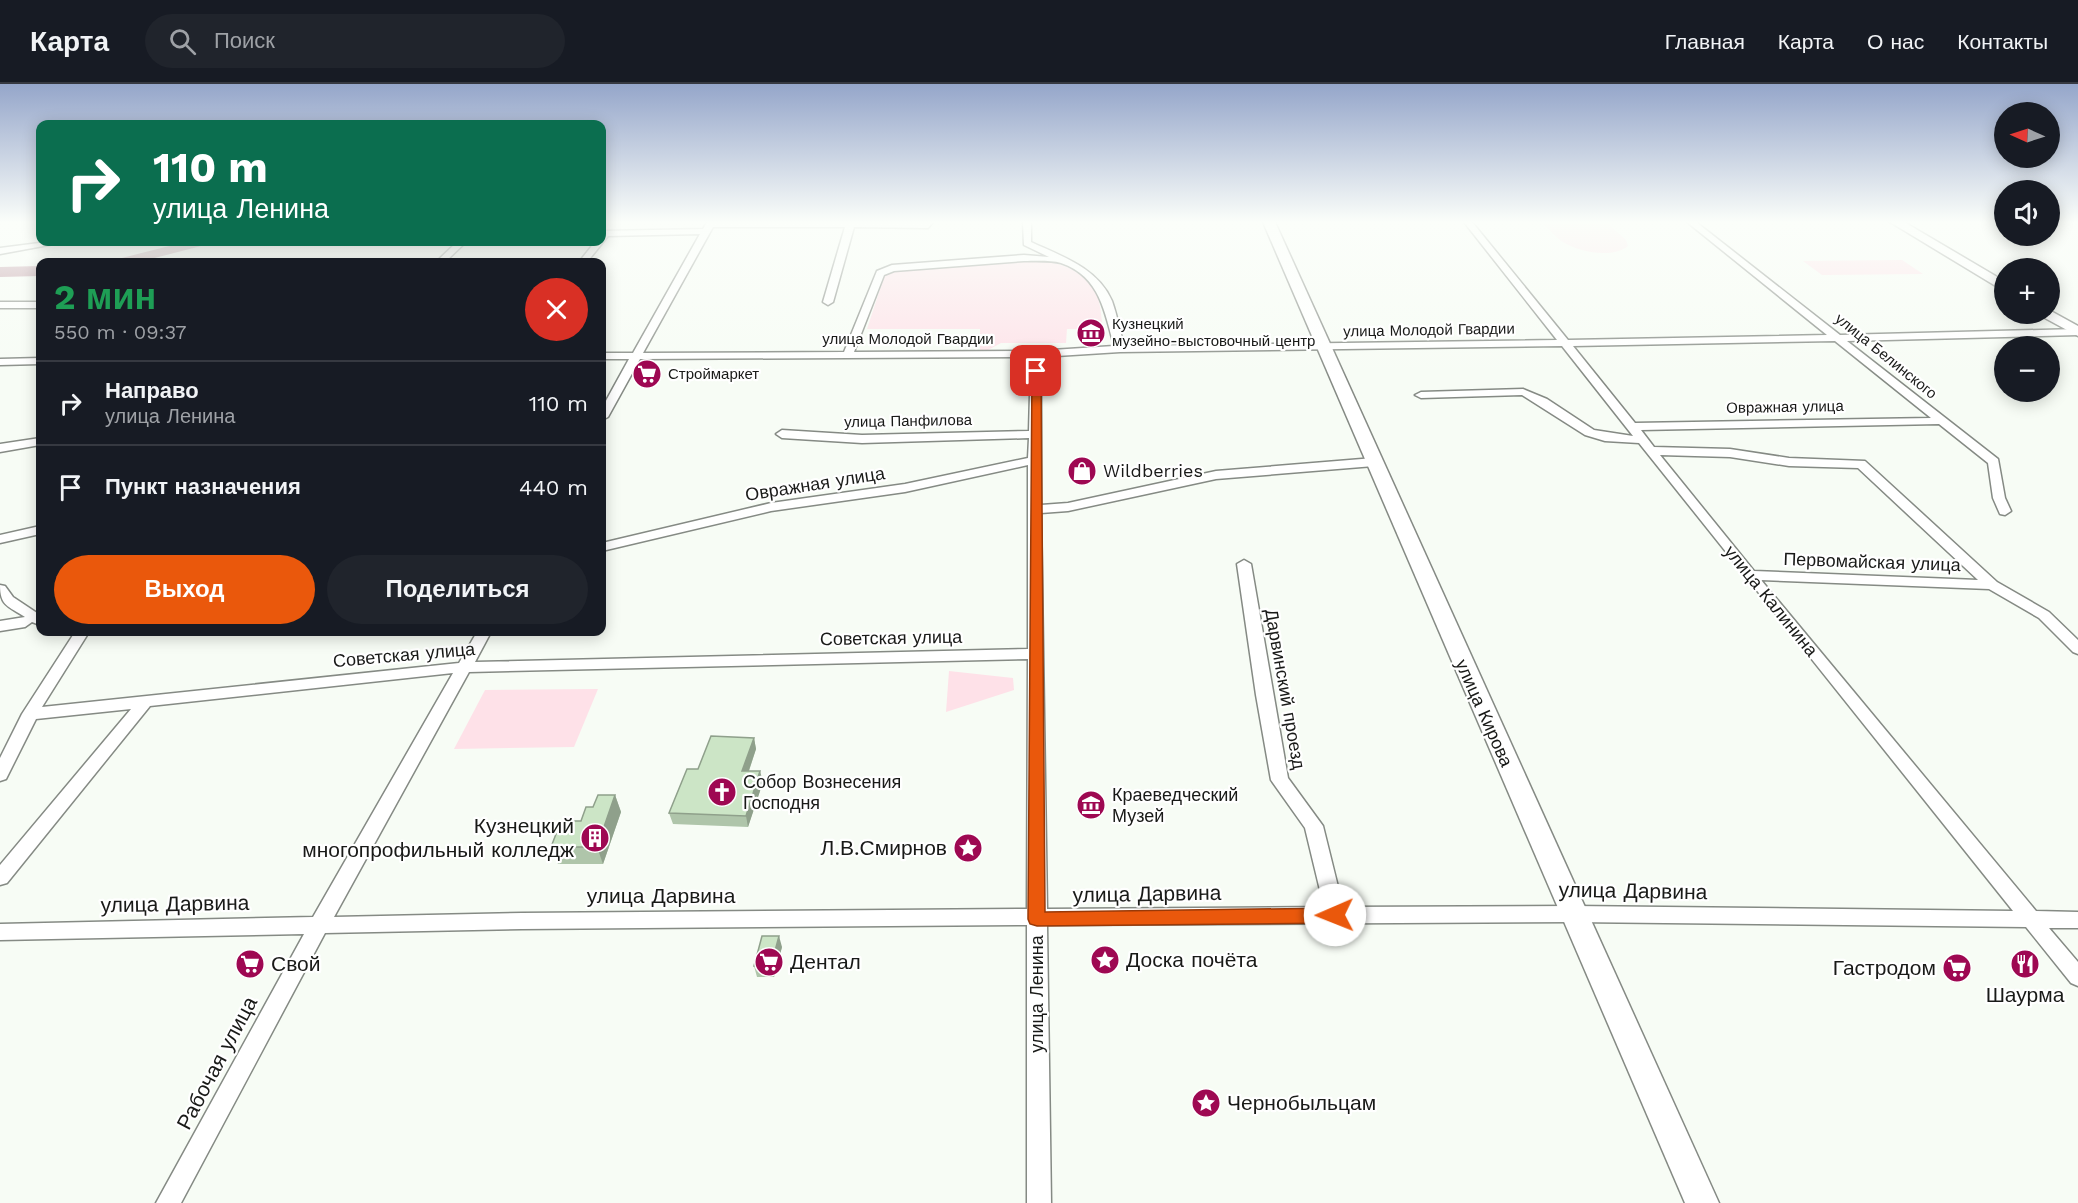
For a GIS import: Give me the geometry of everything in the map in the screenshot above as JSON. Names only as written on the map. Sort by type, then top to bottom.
[{"type":"street","points":[[606,410],[682,274]]},
{"type":"street","points":[[828,302],[836,274]]},
{"type":"street","points":[[848,354],[880,274]]},
{"type":"street","points":[[1086,274],[1106,297],[1120,350]]},
{"type":"street","name":"улица Кирова","points":[[1292,274],[1702,1203]]},
{"type":"street","name":"улица Калинина","points":[[1510,274],[1750,575],[2078,977]]},
{"type":"street","name":"улица Белинского","points":[[1757,274],[1994,462],[1999,498],[2005,511]]},
{"type":"street","points":[[0,305],[36,304]]},
{"type":"street","points":[[2060,321],[2078,332]]},
{"type":"street","name":"улица Молодой Гвардии","points":[[606,356],[1036,354],[1120,350],[2078,332]]},
{"type":"street","name":"улица Ленина","points":[[1036,354],[1034,460],[1039,1203]]},
{"type":"street","points":[[0,362],[36,361]]},
{"type":"street","points":[[1420,395],[1523,392],[1535,396],[1579,426],[1599,436],[1646,446],[1730,453],[1789,462],[1861,464],[1992,585],[2044,615],[2078,649]]},
{"type":"street","name":"Овражная улица","points":[[1631,427],[1940,421]]},
{"type":"street","name":"улица Панфилова","points":[[782,435],[862,438],[1035,434]]},
{"type":"street","points":[[0,448],[36,443]]},
{"type":"street","name":"Овражная улица","points":[[606,546],[641,540],[771,507],[905,488],[1034,460]]},
{"type":"street","points":[[1036,508],[1068,507],[1216,475],[1374,462]]},
{"type":"street","points":[[0,539],[36,531]]},
{"type":"street","name":"Дарвинский проезд","points":[[1244,564],[1264,696],[1280,780],[1314,826],[1335,915]]},
{"type":"street","name":"Первомайская улица","points":[[1750,575],[1992,585]]},
{"type":"street","points":[[0,589],[8,600],[36,618]]},
{"type":"street","points":[[0,626],[25,622]]},
{"type":"street","points":[[0,775],[30,714],[79,636]]},
{"type":"street","name":"Рабочая улица","points":[[168,1203],[319,925],[482,636]]},
{"type":"street","name":"Советская улица","points":[[30,714],[465,667],[1036,654]]},
{"type":"street","points":[[0,878],[145,702]]},
{"type":"street","name":"улица Дарвина","points":[[0,932],[522,921],[1037,919],[1335,915],[1573,914],[2078,920]]},
{"type":"shaded area","points":[[885,274],[1080,274],[1097,296],[1103,329],[1067,329],[1066,343],[1001,343],[988,350],[980,350],[980,329],[867,329]]},
{"type":"shaded area","points":[[1821,274],[1901,274],[1822,275]]},
{"type":"shaded area","points":[[949,671],[1013,678],[1014,690],[946,712]]},
{"type":"shaded area","points":[[598,689],[574,747],[454,749],[485,690]]},
{"type":"building","name":"Собор Вознесения Господня","points":[[711,736],[754,738],[742,771],[760,771],[746,816],[669,813],[687,769],[698,769]]},
{"type":"building","points":[[598,795],[615,795],[597,847],[551,847],[561,821],[581,821],[586,807],[593,807]]},
{"type":"building","points":[[762,936],[779,936],[771,966],[754,966]]},
{"type":"place","name":"Кузнецкий музейно-выстовочный центр","points":[[1091,333]]},
{"type":"place","name":"Строймаркет","points":[[647,374]]},
{"type":"place","name":"Wildberries","points":[[1082,471]]},
{"type":"place","name":"Собор Вознесения Господня","points":[[722,792]]},
{"type":"place","name":"Краеведческий Музей","points":[[1091,805]]},
{"type":"place","name":"Кузнецкий многопрофильный колледж","points":[[595,838]]},
{"type":"place","name":"Л.В.Смирнов","points":[[968,848]]},
{"type":"place","name":"Доска почёта","points":[[1105,960]]},
{"type":"place","name":"Дентал","points":[[769,962]]},
{"type":"place","name":"Свой","points":[[250,964]]},
{"type":"place","name":"Шаурма","points":[[2025,964]]},
{"type":"place","name":"Гастродом","points":[[1957,968]]},
{"type":"place","name":"Чернобыльцам","points":[[1206,1103]]},
{"type":"route","points":[[1036,371],[1034,460],[1037,919],[1335,915]]}]
